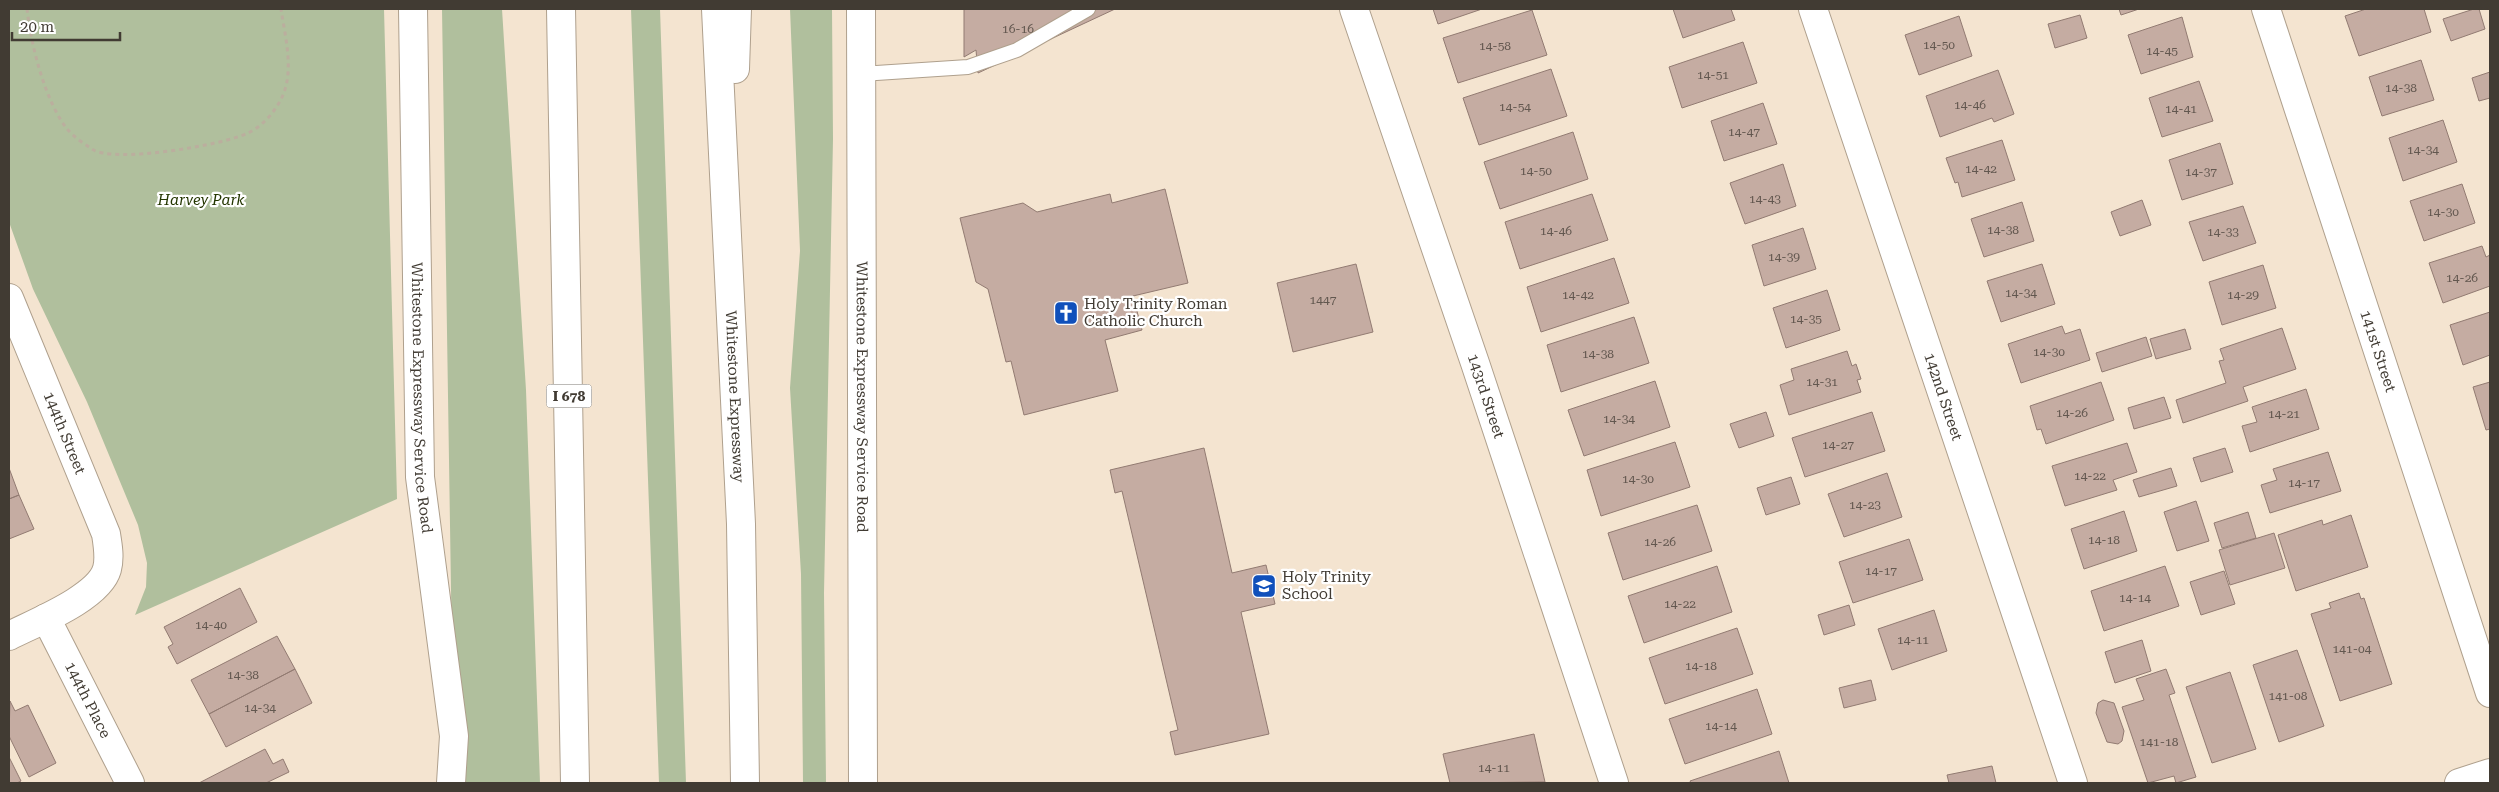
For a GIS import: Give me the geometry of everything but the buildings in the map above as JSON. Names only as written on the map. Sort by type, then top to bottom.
[{"type":"main road","name":"Whitestone Expressway Service Road","points":[[413,9],[420,477],[454,736],[450,783]]},
{"type":"main road","name":"I 678","points":[[561,9],[575,783]]},
{"type":"main road","name":"Whitestone Expressway","points":[[716,9],[743,579],[745,783]]},
{"type":"main road","points":[[729,260],[737,9]]},
{"type":"main road","name":"Whitestone Expressway Service Road","points":[[861,9],[863,783]]},
{"type":"main road","name":"143rd Street","points":[[1354,9],[1476,363],[1614,783]]},
{"type":"main road","name":"142nd Street","points":[[1813,9],[2073,783]]},
{"type":"main road","name":"141st Street","points":[[2266,9],[2490,693]]},
{"type":"main road","name":"144th Street","points":[[12,314],[106,534],[109,556],[107,570],[100,582],[85,595],[46,618]]},
{"type":"main road","points":[[9,636],[46,618]]},
{"type":"main road","name":"144th Place","points":[[46,618],[130,783]]},
{"type":"main road","points":[[2460,783],[2490,773]]},
{"type":"lane","points":[[861,74],[968,67],[1017,50],[1088,9]]},
{"type":"path","points":[[28,9],[45,91],[68,130],[94,151],[138,156],[230,139],[248,133],[263,123],[276,109],[288,77],[282,9]]},
{"type":"green space","name":"Harvey Park","points":[[9,9],[384,9],[397,499],[135,615],[146,587],[147,563],[138,525],[87,402],[33,289],[9,222]]},
{"type":"green space","points":[[442,9],[502,9],[526,390],[540,783],[454,783]]},
{"type":"green space","points":[[631,9],[660,9],[686,783],[659,783]]},
{"type":"green space","points":[[790,9],[832,9],[833,139],[824,593],[826,783],[803,783],[801,574],[790,388],[800,251]]},
{"type":"place","name":"Holy Trinity Roman Catholic Church","points":[[1066,313]]},
{"type":"place","name":"Holy Trinity School","points":[[1264,586]]}]
